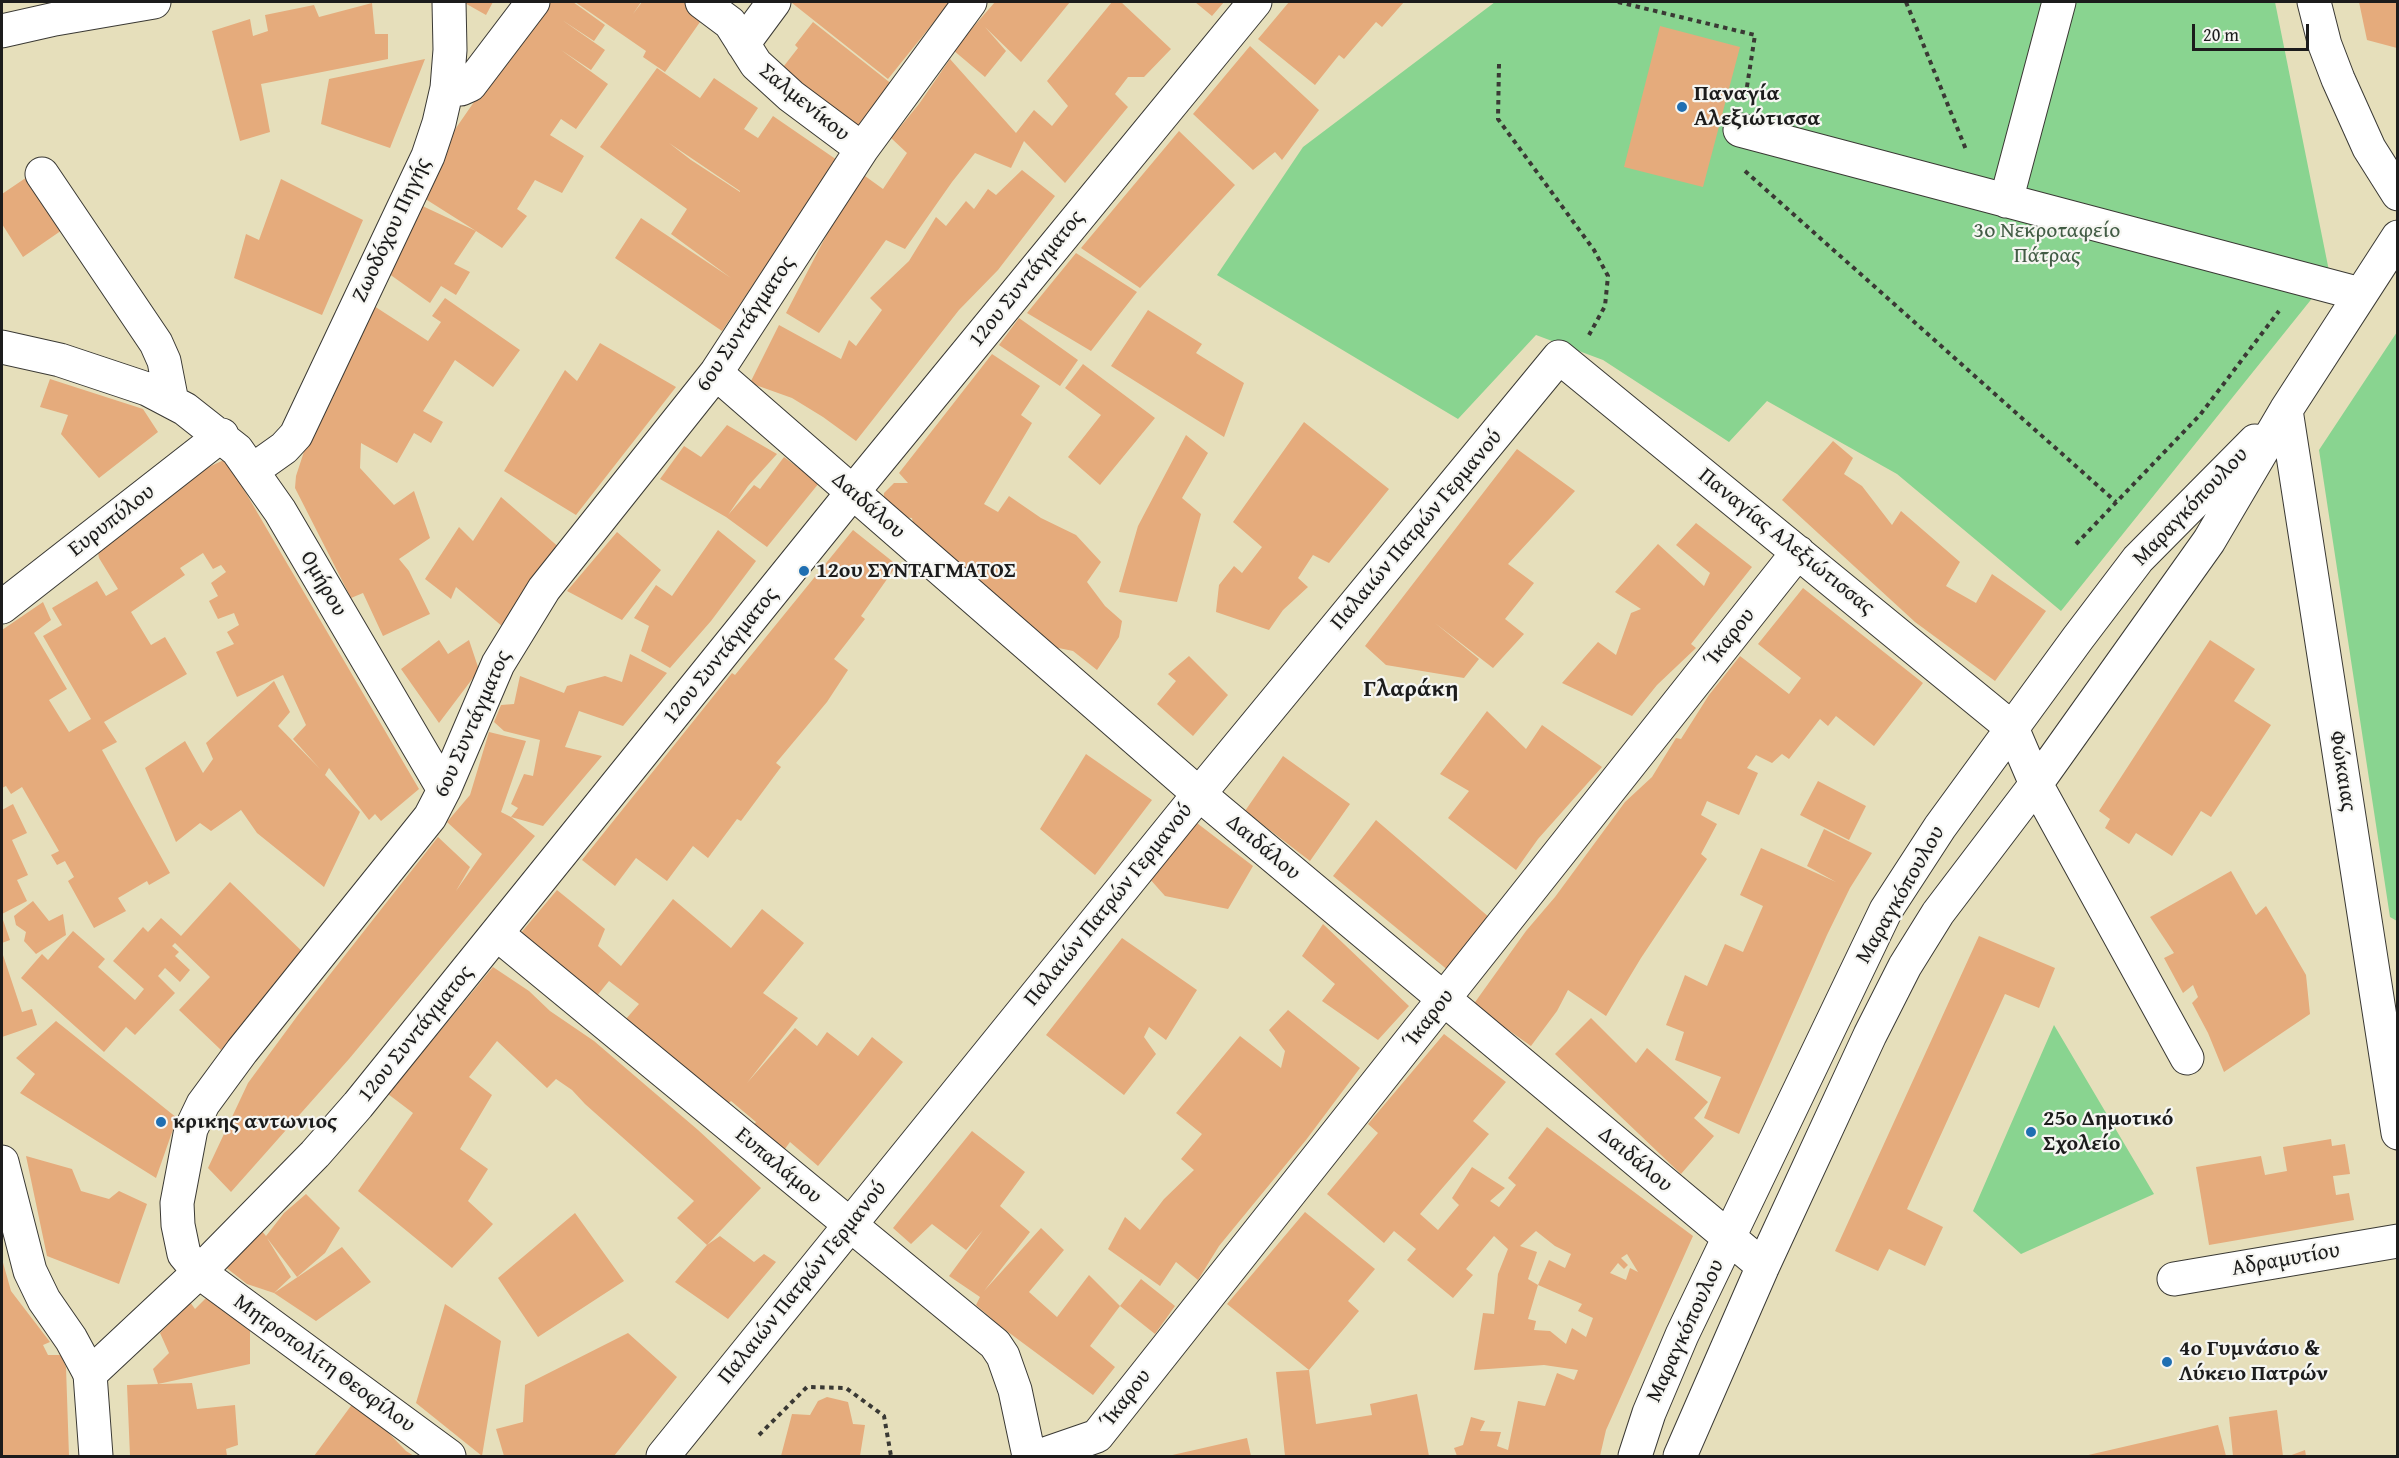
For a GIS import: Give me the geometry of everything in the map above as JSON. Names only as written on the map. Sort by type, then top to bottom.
[{"type":"street","points":[[2,31],[146,2]]},
{"type":"street","name":"Ζωοδόχου Πηγής","points":[[253,470],[284,448],[296,435],[428,156],[447,88],[450,50],[449,2]]},
{"type":"street","points":[[447,88],[461,89],[470,85],[533,2]]},
{"type":"street","name":"Σαλμενίκου","points":[[702,2],[730,23],[756,64],[791,96],[862,149]]},
{"type":"street","points":[[743,44],[774,2]]},
{"type":"street","name":"6ου Συντάγματος","points":[[199,1272],[181,1248],[177,1203],[184,1157],[197,1115],[242,1051],[430,817],[444,790],[498,664],[544,589],[716,373],[862,149],[970,2]]},
{"type":"street","name":"12ου Συντάγματος","points":[[199,1272],[315,1154],[351,1113],[852,493],[1255,2]]},
{"type":"street","points":[[1995,198],[2059,2]]},
{"type":"street","points":[[2314,2],[2337,79],[2369,148],[2397,194]]},
{"type":"street","points":[[1740,130],[2360,294]]},
{"type":"street","points":[[42,174],[156,343],[164,361],[172,402]]},
{"type":"street","name":"Μαραγκόπουλου","points":[[1680,1456],[1763,1266],[1870,1035],[1905,966],[1938,913],[2036,784],[2209,541],[2286,410],[2397,237]]},
{"type":"street","name":"Ομήρου","points":[[2,347],[97,371],[147,389],[172,402],[222,435],[237,450],[280,511],[444,790]]},
{"type":"street","name":"Παναγίας Αλεξιώτισσας","points":[[1565,362],[2012,728]]},
{"type":"street","name":"Παλαιών Πατρών Γερμανού","points":[[663,1456],[1199,794],[1565,362]]},
{"type":"street","name":"Δαιδάλου","points":[[716,373],[1199,794],[1763,1266]]},
{"type":"street","name":"Μαραγκόπουλου","points":[[1635,1456],[1649,1413],[1682,1335],[1886,910],[1940,827],[2138,559],[2286,410]]},
{"type":"street","name":"Φώκαιας","points":[[2286,410],[2388,1006],[2397,1132]]},
{"type":"street","name":"Ευρυπύλου","points":[[2,607],[222,435]]},
{"type":"street","name":"Ίκαρου","points":[[1039,1456],[1097,1436],[1798,552]]},
{"type":"street","points":[[2012,728],[2036,784],[2187,1058]]},
{"type":"street","name":"Ευπαλάμου","points":[[497,934],[995,1344],[1003,1356],[1015,1390],[1029,1456]]},
{"type":"street","points":[[2,1162],[30,1271],[44,1300],[90,1374],[96,1456]]},
{"type":"street","name":"Αδραμυτίου","points":[[2174,1279],[2397,1241]]},
{"type":"street","points":[[90,1374],[199,1272]]},
{"type":"street","name":"Μητροπολίτη Θεοφίλου","points":[[199,1272],[449,1456]]},
{"type":"path","points":[[1618,2],[1755,35],[1740,130],[1732,160],[2116,502]]},
{"type":"path","points":[[1906,2],[1995,198]]},
{"type":"path","points":[[1499,64],[1498,119],[1594,250],[1608,276],[1605,306],[1565,362]]},
{"type":"path","points":[[2076,544],[2200,415],[2303,279]]},
{"type":"path","points":[[759,1435],[807,1387],[846,1388],[884,1416],[891,1456]]},
{"type":"green space","name":"3o Νεκροταφείο Πάτρας","points":[[1495,2],[2275,2],[2330,276],[2061,611],[1897,474],[1767,401],[1729,442],[1603,360],[1536,335],[1458,419],[1217,275],[1303,147]]},
{"type":"green space","points":[[2397,332],[2397,921],[2390,917],[2319,450]]},
{"type":"green space","points":[[2054,1025],[2154,1194],[2021,1254],[1973,1211]]},
{"type":"building","points":[[463,2],[493,2],[486,15]]},
{"type":"building","points":[[543,2],[573,2],[605,25],[594,41],[562,20],[605,50],[591,70],[561,50],[608,84],[576,129],[561,119],[550,135],[584,156],[562,193],[535,180],[517,209],[527,216],[502,248],[416,193],[456,128]]},
{"type":"building","points":[[575,2],[641,2],[633,14],[642,2],[693,2],[707,12],[665,72],[643,57],[646,51]]},
{"type":"building","points":[[793,2],[950,2],[888,79]]},
{"type":"building","points":[[995,2],[1070,2],[1021,62],[985,27],[1006,51],[985,77],[953,50]]},
{"type":"building","points":[[1112,2],[1121,2],[1171,49],[1144,77],[1128,77],[1115,94],[1128,107],[1065,183],[1024,141],[1011,168],[975,153],[905,249],[886,240],[819,333],[786,313],[840,209],[865,176],[883,189],[907,153],[891,138],[919,104],[950,59],[1016,133],[1034,110],[1052,126],[1068,106],[1047,81]]},
{"type":"building","points":[[1195,2],[1224,2],[1212,16]]},
{"type":"building","points":[[1289,2],[1404,2],[1382,27],[1376,22],[1344,59],[1339,55],[1315,85],[1258,39]]},
{"type":"building","points":[[2359,2],[2397,2],[2397,48],[2367,40]]},
{"type":"building","points":[[372,3],[375,34],[388,34],[388,59],[261,84],[270,132],[240,141],[212,31],[250,19],[253,36],[268,31],[265,15],[314,5],[319,17]]},
{"type":"building","points":[[813,22],[893,85],[856,131],[780,71],[798,48],[795,45]]},
{"type":"building","name":"Παναγία Αλεξιώτισσα","points":[[1660,26],[1740,47],[1703,187],[1624,167]]},
{"type":"building","points":[[1250,46],[1319,110],[1282,160],[1275,152],[1253,170],[1193,114]]},
{"type":"building","points":[[425,59],[390,148],[321,124],[329,79]]},
{"type":"building","points":[[657,68],[700,98],[714,78],[758,108],[744,129],[758,138],[773,116],[837,160],[722,331],[615,258],[641,218],[731,278],[671,234],[687,209],[600,147]],"holes":[[[669,143],[740,191],[691,160]]]},
{"type":"building","points":[[1179,131],[1235,185],[1140,288],[1081,248]]},
{"type":"building","points":[[1022,170],[1055,196],[998,270],[959,310],[856,441],[792,398],[750,383],[779,325],[841,359],[849,340],[856,346],[882,310],[870,298],[909,261],[936,217],[946,226],[966,201],[974,209],[988,189],[996,195]]},
{"type":"building","points":[[30,175],[65,228],[23,257],[2,224],[2,194]]},
{"type":"building","points":[[281,179],[363,220],[322,315],[234,278],[246,234],[259,240]]},
{"type":"building","points":[[416,203],[476,231],[454,264],[470,272],[456,295],[441,286],[430,303],[385,271]]},
{"type":"building","points":[[1076,253],[1137,292],[1091,351],[1027,313]]},
{"type":"building","points":[[445,298],[520,350],[493,387],[455,360],[423,411],[443,422],[431,443],[414,433],[397,463],[361,443],[360,468],[394,505],[414,491],[430,538],[399,559],[409,571],[430,614],[383,636],[363,593],[351,598],[295,488],[296,476],[315,418],[371,304],[428,341],[441,322],[432,316]]},
{"type":"building","points":[[1148,310],[1202,344],[1196,353],[1244,383],[1224,437],[1111,366]]},
{"type":"building","points":[[1019,318],[1078,360],[1060,386],[999,345]]},
{"type":"building","points":[[600,343],[676,387],[576,515],[504,471],[565,370],[577,381]]},
{"type":"building","points":[[992,354],[1040,386],[1021,415],[1032,423],[984,504],[998,512],[1009,496],[1041,518],[1076,535],[1101,562],[1087,582],[1105,606],[1122,621],[1119,637],[1097,670],[1073,651],[1044,645],[914,527],[912,518],[901,517],[883,505],[884,493],[894,483],[908,483],[899,473]]},
{"type":"building","points":[[1083,364],[1155,418],[1100,485],[1068,457],[1101,415],[1065,388]]},
{"type":"building","points":[[50,379],[143,409],[158,432],[99,478],[61,434],[68,415],[40,407]]},
{"type":"building","points":[[1304,422],[1389,489],[1329,563],[1313,555],[1298,578],[1308,587],[1283,610],[1269,630],[1216,612],[1219,585],[1234,566],[1242,573],[1262,547],[1233,522]]},
{"type":"building","points":[[727,425],[777,454],[748,486],[728,515],[754,485],[760,489],[784,457],[819,483],[767,547],[726,517],[660,479],[684,446],[701,457]]},
{"type":"building","points":[[1186,435],[1208,453],[1182,498],[1201,514],[1177,602],[1119,592],[1138,526]]},
{"type":"building","points":[[1833,441],[1853,458],[1844,474],[1862,486],[1892,525],[1901,511],[1960,562],[1946,586],[1976,603],[1992,574],[2046,611],[1995,681],[1915,622],[1782,500]]},
{"type":"building","points":[[1517,449],[1575,491],[1508,564],[1534,583],[1505,619],[1524,634],[1493,668],[1435,623],[1479,659],[1464,678],[1386,665],[1365,646]]},
{"type":"building","points":[[226,459],[419,789],[381,821],[375,814],[369,820],[329,768],[325,775],[360,812],[324,887],[257,833],[241,810],[211,831],[200,823],[176,842],[145,768],[185,741],[203,773],[213,759],[206,743],[274,681],[290,712],[278,726],[320,769],[293,739],[306,725],[283,675],[237,697],[216,652],[234,644],[227,632],[239,625],[234,613],[218,619],[209,601],[218,596],[211,583],[226,572],[221,565],[213,569],[203,553],[180,568],[185,575],[131,612],[151,645],[165,637],[187,674],[104,722],[117,742],[102,750],[170,873],[149,885],[147,881],[118,898],[126,911],[94,928],[68,881],[74,877],[65,861],[57,865],[51,855],[59,851],[22,787],[11,794],[6,786],[2,788],[2,630],[43,602],[51,620],[34,633],[67,689],[49,700],[69,732],[91,719],[43,636],[62,625],[52,608],[97,581],[106,596],[118,589],[99,558],[97,547],[198,472]]},
{"type":"building","points":[[501,497],[561,549],[503,627],[456,587],[451,599],[425,579],[459,527],[473,541]]},
{"type":"building","points":[[1696,523],[1752,567],[1691,644],[1696,648],[1657,685],[1632,716],[1562,683],[1598,642],[1616,655],[1631,613],[1641,609],[1615,592],[1658,544],[1704,586],[1710,573],[1676,545]]},
{"type":"building","points":[[718,530],[756,561],[711,621],[670,668],[641,651],[649,626],[634,618],[656,585],[672,596]]},
{"type":"building","points":[[853,530],[897,565],[861,616],[865,619],[834,659],[848,670],[827,702],[776,763],[781,767],[741,821],[737,819],[708,858],[693,846],[667,881],[636,858],[615,886],[582,860],[732,673],[735,675]]},
{"type":"building","points":[[617,532],[661,570],[622,620],[567,591]]},
{"type":"building","points":[[1803,588],[1923,683],[1874,746],[1836,716],[1828,726],[1820,719],[1789,759],[1782,754],[1772,763],[1756,755],[1747,768],[1758,773],[1739,815],[1707,801],[1701,815],[1717,824],[1701,854],[1707,859],[1641,958],[1606,1016],[1568,990],[1557,1011],[1531,1046],[1473,1005],[1526,931],[1555,897],[1625,802],[1652,777],[1676,738],[1681,739],[1709,695],[1740,656],[1789,694],[1801,678],[1758,644]]},
{"type":"building","points":[[439,640],[448,654],[469,640],[479,670],[439,723],[401,669]]},
{"type":"building","points":[[2210,640],[2255,669],[2234,701],[2271,725],[2211,817],[2201,811],[2172,856],[2136,833],[2129,844],[2105,828],[2110,819],[2099,811]]},
{"type":"building","points":[[630,654],[667,673],[623,726],[579,711],[565,747],[602,756],[543,826],[511,817],[518,808],[511,804],[524,774],[533,776],[540,740],[504,731],[494,722],[501,705],[514,704],[520,676],[564,693],[567,686],[605,676],[622,682]]},
{"type":"building","points":[[1189,656],[1228,695],[1193,736],[1157,704],[1176,681],[1168,674]]},
{"type":"building","points":[[1487,711],[1526,749],[1542,725],[1602,767],[1538,839],[1516,870],[1448,818],[1469,791],[1440,774]]},
{"type":"building","points":[[489,732],[526,741],[501,812],[535,836],[349,1059],[231,1192],[208,1168],[248,1083],[298,1015],[438,837],[470,867],[456,891],[482,854],[447,822],[470,795]]},
{"type":"building","points":[[1086,754],[1152,800],[1095,875],[1040,829]]},
{"type":"building","points":[[1283,756],[1350,804],[1310,861],[1245,811]]},
{"type":"building","points":[[1818,781],[1866,806],[1849,840],[1800,815]]},
{"type":"building","points":[[13,804],[27,833],[12,840],[28,875],[17,880],[27,901],[2,914],[2,810]]},
{"type":"building","points":[[1193,820],[1253,866],[1228,909],[1165,896],[1149,878]]},
{"type":"building","points":[[1376,820],[1490,918],[1449,971],[1333,876]]},
{"type":"building","points":[[1824,829],[1872,853],[1850,888],[1827,935],[1739,1134],[1704,1118],[1721,1077],[1675,1060],[1684,1032],[1666,1025],[1685,975],[1707,986],[1725,944],[1743,952],[1763,906],[1740,895],[1761,848],[1836,882],[1807,866]]},
{"type":"building","points":[[2231,871],[2256,915],[2266,906],[2306,975],[2310,1014],[2224,1072],[2208,1033],[2192,1003],[2198,997],[2193,985],[2183,993],[2164,958],[2174,953],[2150,917]]},
{"type":"building","points":[[230,882],[308,957],[221,1050],[179,1010],[210,977],[175,943],[172,946],[179,952],[175,956],[190,970],[180,982],[165,968],[158,976],[175,993],[135,1035],[126,1027],[104,1052],[21,978],[42,954],[48,960],[73,931],[105,959],[98,967],[135,1000],[144,989],[113,961],[143,927],[148,932],[161,918],[181,936]]},
{"type":"building","points":[[557,890],[605,929],[598,946],[621,966],[673,899],[731,948],[762,909],[804,943],[763,993],[798,1018],[747,1083],[795,1028],[817,1046],[827,1032],[858,1056],[872,1037],[903,1062],[818,1166],[790,1142],[782,1153],[751,1128],[756,1122],[731,1101],[723,1108],[619,1027],[639,1004],[609,981],[596,997],[520,934]]},
{"type":"building","points":[[33,901],[49,921],[63,914],[66,935],[36,954],[24,941],[26,932],[16,925],[14,916]]},
{"type":"building","points":[[2,917],[10,940],[2,943]]},
{"type":"building","points":[[1323,924],[1409,1006],[1378,1040],[1322,1001],[1335,984],[1302,956]]},
{"type":"building","points":[[1979,936],[2055,968],[2039,1008],[2005,994],[1907,1209],[1943,1227],[1925,1266],[1889,1249],[1878,1271],[1835,1251]]},
{"type":"building","points":[[1122,938],[1197,990],[1166,1040],[1149,1027],[1144,1037],[1156,1054],[1124,1095],[1046,1035]]},
{"type":"building","points":[[2,952],[22,1012],[32,1009],[37,1025],[2,1037]]},
{"type":"building","points":[[493,967],[529,991],[550,1011],[594,1041],[698,1130],[761,1188],[707,1245],[677,1218],[694,1201],[572,1090],[556,1079],[547,1088],[497,1041],[469,1077],[492,1095],[460,1149],[488,1169],[468,1201],[493,1224],[452,1268],[358,1191],[413,1113],[388,1094]]},
{"type":"building","points":[[1288,1010],[1360,1068],[1306,1140],[1219,1246],[1198,1280],[1176,1262],[1160,1286],[1108,1249],[1125,1217],[1140,1230],[1164,1199],[1194,1170],[1181,1159],[1202,1134],[1176,1113],[1240,1036],[1281,1068],[1285,1051],[1269,1030]]},
{"type":"building","points":[[1591,1018],[1636,1063],[1647,1048],[1708,1102],[1694,1118],[1714,1136],[1681,1174],[1555,1054]]},
{"type":"building","points":[[56,1021],[177,1118],[156,1178],[20,1093],[35,1074],[16,1058]]},
{"type":"building","points":[[1444,1034],[1506,1082],[1473,1121],[1489,1134],[1420,1214],[1438,1230],[1459,1205],[1452,1198],[1472,1167],[1505,1188],[1490,1201],[1499,1207],[1516,1185],[1508,1178],[1547,1127],[1693,1236],[1606,1430],[1600,1456],[1457,1456],[1454,1448],[1463,1445],[1471,1417],[1485,1421],[1480,1431],[1501,1432],[1497,1446],[1508,1450],[1518,1401],[1545,1406],[1557,1373],[1574,1380],[1578,1370],[1544,1365],[1474,1370],[1483,1313],[1494,1314],[1498,1274],[1508,1249],[1494,1236],[1466,1269],[1473,1275],[1453,1298],[1407,1260],[1416,1249],[1394,1231],[1384,1243],[1327,1194],[1378,1133],[1368,1124]],"holes":[[[1536,1231],[1555,1246],[1571,1254],[1565,1268],[1549,1260],[1538,1285],[1528,1279],[1537,1252],[1520,1246]],[[1627,1254],[1638,1272],[1630,1268],[1626,1280],[1610,1273],[1618,1263],[1624,1269],[1628,1265],[1621,1258]],[[1538,1285],[1582,1304],[1578,1311],[1593,1318],[1586,1337],[1572,1328],[1566,1344],[1550,1331],[1534,1330],[1536,1321],[1528,1319]]]},
{"type":"building","points":[[972,1131],[1025,1172],[1000,1206],[1030,1232],[984,1291],[1041,1228],[1064,1250],[1029,1292],[1057,1317],[1089,1275],[1120,1306],[1090,1346],[1115,1367],[1093,1395],[1000,1326],[976,1305],[980,1297],[949,1276],[983,1230],[966,1250],[932,1224],[911,1244],[893,1228]]},
{"type":"building","points":[[2331,1139],[2332,1146],[2345,1144],[2350,1174],[2333,1176],[2336,1195],[2349,1193],[2354,1220],[2209,1245],[2196,1167],[2261,1156],[2265,1175],[2287,1171],[2283,1147]]},
{"type":"building","points":[[26,1156],[72,1169],[81,1191],[109,1199],[119,1191],[147,1204],[119,1284],[47,1256]]},
{"type":"building","points":[[306,1194],[340,1228],[325,1253],[297,1277],[267,1238],[291,1277],[274,1293],[247,1284],[224,1266],[260,1229],[266,1236],[284,1213]]},
{"type":"building","points":[[1305,1212],[1375,1269],[1348,1301],[1359,1311],[1309,1370],[1227,1304]]},
{"type":"building","points":[[575,1213],[624,1281],[538,1337],[498,1278]]},
{"type":"building","points":[[720,1236],[754,1262],[764,1254],[776,1262],[728,1319],[675,1282],[707,1245]]},
{"type":"building","points":[[342,1247],[371,1282],[316,1321],[274,1293]]},
{"type":"building","points":[[2,1259],[11,1291],[50,1342],[43,1345],[48,1355],[61,1355],[66,1367],[69,1456],[2,1456]]},
{"type":"building","points":[[1141,1279],[1175,1306],[1155,1334],[1120,1306]]},
{"type":"building","points":[[207,1297],[250,1331],[250,1364],[158,1384],[153,1369],[169,1353],[160,1333],[190,1302],[195,1309]]},
{"type":"building","points":[[445,1304],[501,1341],[482,1456],[416,1403]]},
{"type":"building","points":[[628,1333],[677,1377],[614,1456],[504,1456],[496,1429],[523,1422],[525,1385]]},
{"type":"building","points":[[1309,1370],[1316,1424],[1372,1415],[1370,1404],[1417,1394],[1429,1456],[1285,1456],[1276,1372]]},
{"type":"building","points":[[192,1383],[197,1409],[235,1405],[238,1445],[226,1449],[227,1456],[130,1456],[127,1385]]},
{"type":"building","points":[[827,1397],[848,1402],[853,1424],[865,1425],[860,1456],[781,1456],[792,1414],[810,1415],[818,1401]]},
{"type":"building","points":[[356,1399],[406,1451],[414,1456],[314,1456]]},
{"type":"building","points":[[2277,1410],[2283,1456],[2233,1456],[2229,1417]]},
{"type":"building","points":[[2218,1425],[2226,1456],[2084,1456]]},
{"type":"building","points":[[1247,1438],[1251,1456],[1168,1456]]},
{"type":"building","points":[[2305,1450],[2306,1456],[2289,1456]]},
{"type":"place","name":"Παναγία Αλεξιώτισσα","points":[[1682,107]]},
{"type":"place","name":"12ου ΣΥΝΤΑΓΜΑΤΟΣ","points":[[804,571]]},
{"type":"place","name":"κρικης αντωνιος","points":[[161,1122]]},
{"type":"place","name":"25ο Δημοτικό Σχολείο","points":[[2031,1132]]},
{"type":"place","name":"4ο Γυμνάσιο & Λύκειο Πατρών","points":[[2167,1362]]},
{"type":"district","name":"Γλαράκη","points":[[1411,690]]}]
